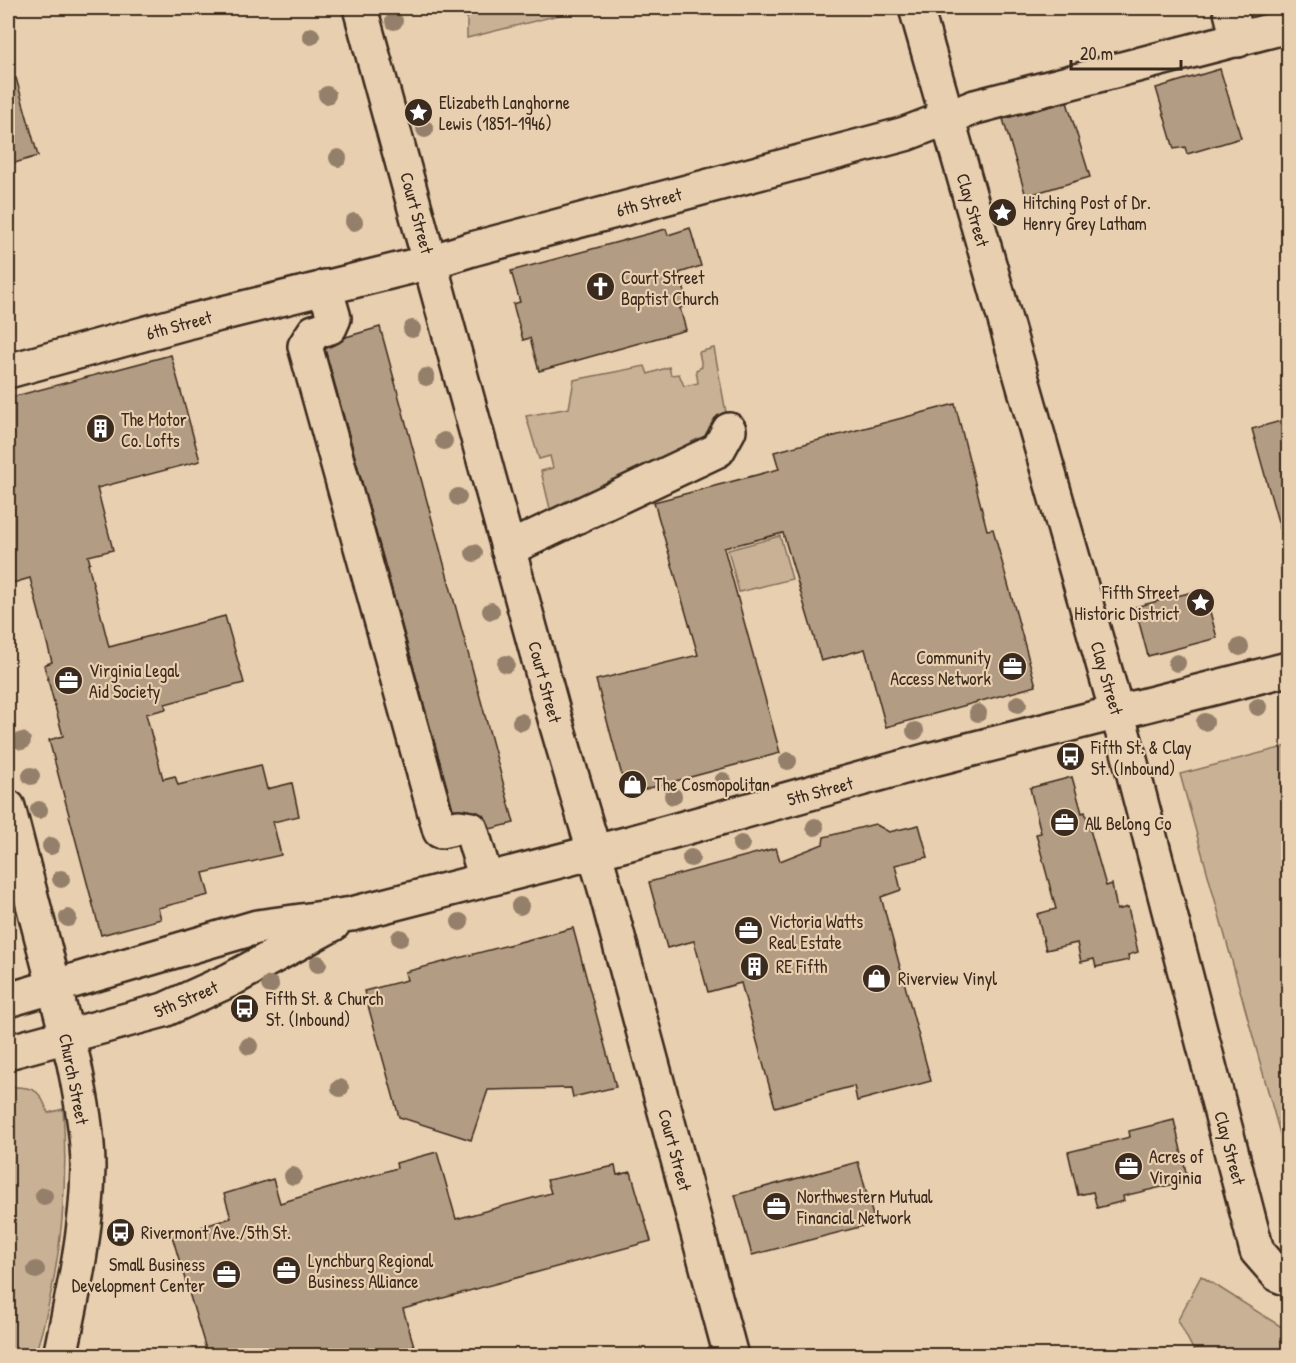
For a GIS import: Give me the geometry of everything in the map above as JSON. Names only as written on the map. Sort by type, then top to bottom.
[{"type":"street","name":"Court Street","points":[[360,8],[508,549],[604,885],[730,1356]]},
{"type":"street","name":"Clay Street","points":[[916,8],[1117,712],[1257,1251],[1283,1277]]},
{"type":"street","points":[[1230,8],[1238,40]]},
{"type":"street","name":"6th Street","points":[[8,370],[325,287],[430,262],[905,134],[975,107],[1288,26]]},
{"type":"street","points":[[325,287],[334,318],[330,327],[314,332],[305,346],[440,831],[459,827],[471,829],[486,879]]},
{"type":"street","points":[[508,549],[718,450],[729,430]]},
{"type":"street","name":"5th Street","points":[[8,1000],[257,927],[352,914],[593,852],[929,760],[1288,669]]},
{"type":"street","name":"Church Street","points":[[8,807],[74,1063],[81,1098],[88,1167],[82,1251],[60,1356]]},
{"type":"street","name":"5th Street","points":[[8,1052],[164,1010],[230,980],[352,914]]},
{"type":"shaded area","points":[[467,8],[579,8],[579,10],[467,38]]},
{"type":"shaded area","points":[[714,348],[731,439],[552,517],[541,471],[553,468],[550,456],[539,459],[526,416],[569,408],[574,380],[645,366],[648,374],[669,367],[671,375],[679,374],[684,386],[698,383],[696,370],[702,367],[699,352]]},
{"type":"shaded area","points":[[780,536],[792,579],[739,592],[728,550]]},
{"type":"shaded area","points":[[1288,746],[1288,1163],[1180,774]]},
{"type":"shaded area","points":[[28,1088],[37,1092],[48,1113],[63,1109],[65,1172],[61,1234],[51,1295],[35,1355],[8,1355],[8,1089]]},
{"type":"shaded area","points":[[1201,1276],[1288,1331],[1288,1355],[1196,1355],[1178,1320]]},
{"type":"building","points":[[1220,69],[1241,138],[1187,154],[1185,147],[1174,149],[1156,88]]},
{"type":"building","points":[[16,78],[38,156],[8,165],[8,79]]},
{"type":"building","points":[[1067,102],[1090,177],[1026,196],[1003,119]]},
{"type":"building","name":"Court Street Baptist Church","points":[[690,228],[701,266],[679,273],[689,305],[680,308],[686,330],[539,371],[530,338],[523,340],[513,304],[520,302],[511,271],[666,229],[668,235]]},
{"type":"building","points":[[380,327],[514,823],[490,829],[483,815],[474,811],[453,809],[325,349],[346,337]]},
{"type":"building","points":[[171,355],[200,461],[97,488],[113,550],[88,556],[90,563],[88,564],[109,647],[225,616],[244,683],[165,704],[166,709],[146,714],[163,779],[175,776],[178,785],[261,765],[267,789],[292,783],[299,816],[273,822],[281,855],[203,873],[209,895],[158,908],[161,919],[101,935],[49,740],[63,736],[44,665],[52,662],[30,578],[13,583],[8,563],[8,398]]},
{"type":"building","points":[[955,404],[987,530],[993,529],[1036,686],[886,727],[865,649],[821,661],[783,533],[724,548],[780,753],[627,794],[596,680],[698,655],[654,502],[779,469],[774,452]]},
{"type":"building","points":[[1288,419],[1288,528],[1280,529],[1252,429]]},
{"type":"building","points":[[1204,589],[1217,638],[1148,656],[1135,607]]},
{"type":"building","points":[[1072,777],[1082,813],[1085,812],[1106,886],[1112,884],[1117,910],[1128,907],[1138,952],[1128,955],[1129,960],[1096,967],[1094,959],[1081,962],[1077,943],[1046,950],[1037,914],[1056,909],[1036,834],[1041,833],[1030,788]]},
{"type":"building","points":[[875,824],[889,832],[919,825],[928,857],[895,865],[901,890],[881,897],[931,1081],[857,1101],[854,1086],[775,1107],[741,983],[708,992],[694,941],[667,948],[649,882],[776,848],[780,861],[823,844],[824,837]]},
{"type":"building","points":[[573,928],[616,1087],[573,1097],[571,1088],[488,1090],[471,1140],[399,1117],[364,991],[407,980],[405,972]]},
{"type":"building","name":"Acres of Virginia","points":[[1174,1120],[1188,1181],[1123,1196],[1124,1201],[1097,1208],[1093,1192],[1078,1195],[1068,1152],[1130,1137],[1129,1131]]},
{"type":"building","points":[[437,1152],[456,1219],[551,1193],[547,1180],[615,1166],[617,1175],[631,1172],[651,1241],[403,1309],[417,1356],[208,1356],[172,1236],[231,1218],[224,1194],[273,1179],[280,1203],[397,1168],[396,1163]]},
{"type":"building","points":[[858,1162],[875,1223],[752,1255],[735,1195]]},
{"type":"place","name":"Elizabeth Langhorne Lewis (1851-1946)","points":[[418,112]]},
{"type":"place","name":"Hitching Post of Dr. Henry Grey Latham","points":[[1002,212]]},
{"type":"place","name":"Court Street Baptist Church","points":[[600,287]]},
{"type":"place","name":"The Motor Co. Lofts","points":[[100,429]]},
{"type":"place","name":"Fifth Street Historic District","points":[[1200,602]]},
{"type":"place","name":"Community Access Network","points":[[1012,667]]},
{"type":"place","name":"Virginia Legal Aid Society","points":[[68,680]]},
{"type":"place","name":"Fifth St. & Clay St. (Inbound)","points":[[1070,757]]},
{"type":"place","name":"The Cosmopolitan","points":[[633,784]]},
{"type":"place","name":"All Belong Co","points":[[1064,823]]},
{"type":"place","name":"Victoria Watts Real Estate","points":[[748,931]]},
{"type":"place","name":"RE Fifth","points":[[755,966]]},
{"type":"place","name":"Riverview Vinyl","points":[[877,978]]},
{"type":"place","name":"Fifth St. & Church St. (Inbound)","points":[[245,1008]]},
{"type":"place","name":"Acres of Virginia","points":[[1128,1166]]},
{"type":"place","name":"Northwestern Mutual Financial Network","points":[[776,1206]]},
{"type":"place","name":"Rivermont Ave./5th St.","points":[[120,1232]]},
{"type":"place","name":"Lynchburg Regional Business Alliance","points":[[287,1270]]},
{"type":"place","name":"Small Business Development Center","points":[[226,1274]]}]
